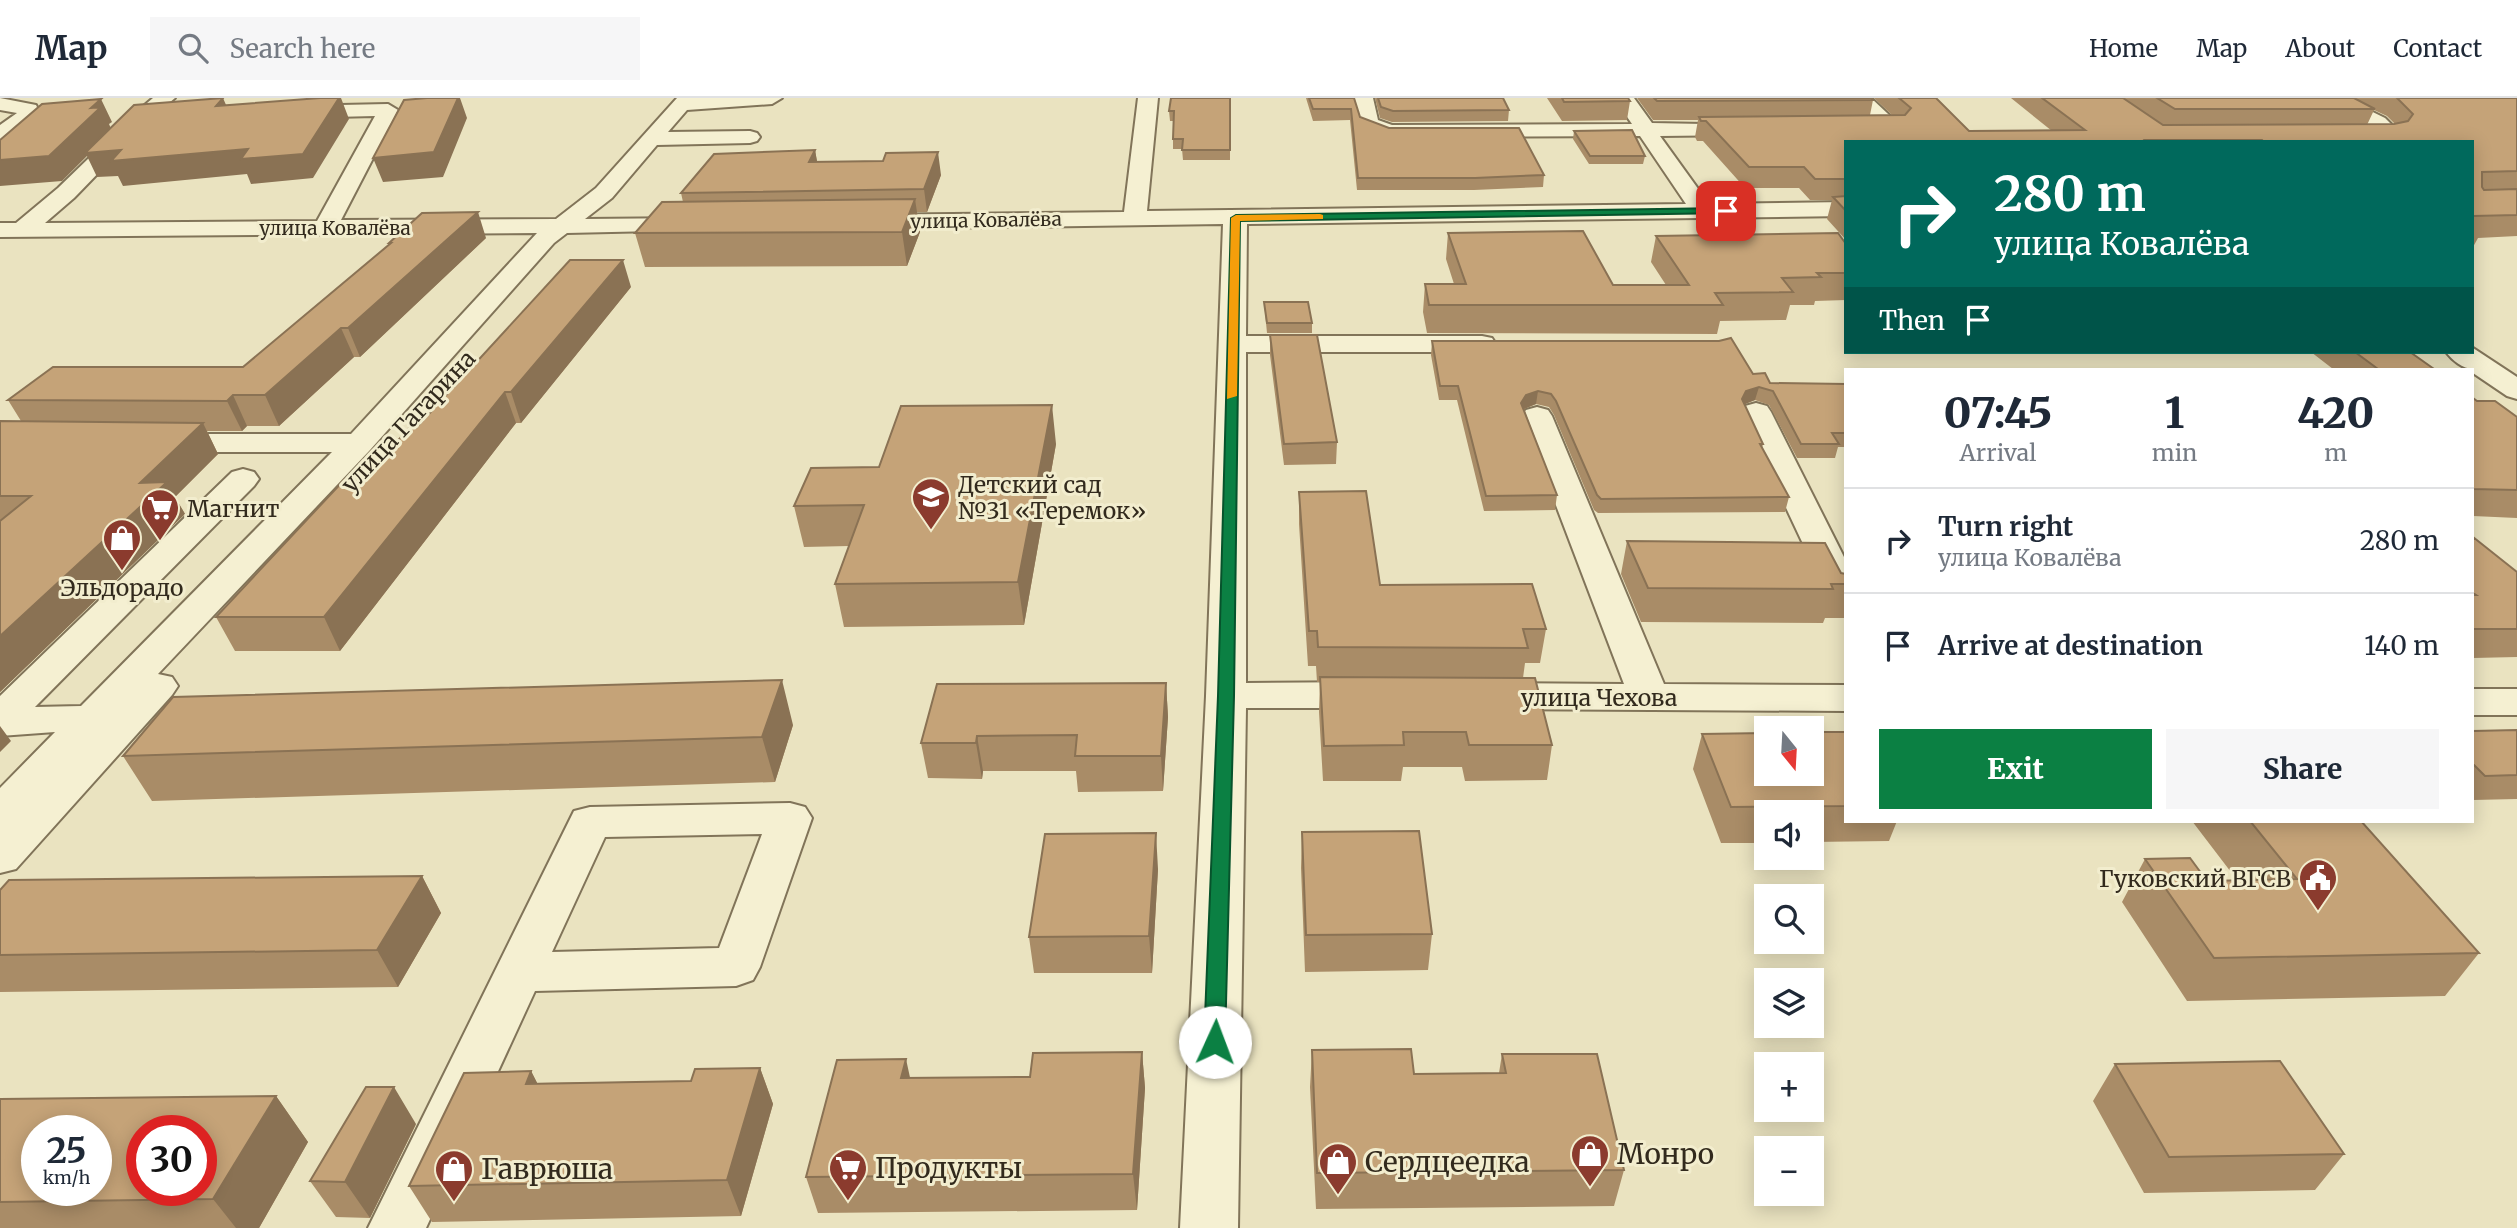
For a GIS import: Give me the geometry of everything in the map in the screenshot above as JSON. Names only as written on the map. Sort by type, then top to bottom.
[{"type":"street","points":[[11,230],[66,193],[144,114],[165,98]]},
{"type":"street","points":[[684,101],[772,98]]},
{"type":"street","points":[[1135,218],[1147,98]]},
{"type":"street","points":[[1363,98],[1369,123],[1388,131],[1769,128]]},
{"type":"street","points":[[1624,98],[1702,211]]},
{"type":"street","points":[[1838,128],[1893,128],[1860,98]]},
{"type":"street","points":[[2329,98],[2378,122],[2391,134],[2373,138],[2331,138]]},
{"type":"street","name":"улица Гагарина","points":[[0,814],[108,719],[573,227],[684,101]]},
{"type":"street","points":[[0,104],[29,109],[30,113],[0,134]]},
{"type":"street","points":[[266,112],[388,110],[325,228]]},
{"type":"street","points":[[144,114],[184,114]]},
{"type":"street","points":[[649,139],[750,136]]},
{"type":"street","name":"улица Ковалёва","points":[[849,223],[1844,209]]},
{"type":"street","points":[[1209,1228],[1226,696],[1236,218]]},
{"type":"street","name":"улица Ковалёва","points":[[11,230],[712,225]]},
{"type":"street","name":"улица Гагарина","points":[[0,857],[108,719],[359,443],[573,227]]},
{"type":"street","points":[[1232,344],[1509,344]]},
{"type":"street","points":[[2463,354],[2517,390]]},
{"type":"street","points":[[1756,412],[1844,593]]},
{"type":"street","points":[[1537,416],[1607,556],[1649,697]]},
{"type":"street","points":[[135,443],[359,443]]},
{"type":"street","points":[[0,721],[243,480]]},
{"type":"street","points":[[1785,555],[1826,555]]},
{"type":"street","points":[[1226,696],[1403,695]]},
{"type":"street","name":"улица Чехова","points":[[1458,696],[1844,698]]},
{"type":"street","points":[[2474,702],[2517,702]]},
{"type":"street","points":[[0,721],[108,719]]},
{"type":"street","points":[[397,1228],[590,822],[790,818],[736,967],[519,972]]},
{"type":"building","points":[[223,98],[216,106],[339,98],[303,154],[241,159],[248,149],[111,161],[121,150],[85,153],[134,105]]},
{"type":"building","points":[[458,98],[434,152],[373,158],[404,100]]},
{"type":"building","points":[[1171,98],[1230,98],[1230,150],[1182,150],[1183,139],[1173,139],[1174,111],[1169,111]]},
{"type":"building","points":[[1309,98],[1354,98],[1360,117],[1389,128],[1519,128],[1544,175],[1358,178],[1351,109],[1313,109]]},
{"type":"building","points":[[1378,98],[1503,98],[1509,110],[1393,111],[1381,107]]},
{"type":"building","points":[[1562,98],[1628,98],[1630,101],[1564,102]]},
{"type":"building","points":[[1654,98],[1871,98],[1873,100],[1657,101]]},
{"type":"building","points":[[1899,98],[1936,98],[1969,131],[2085,130],[2042,98],[2123,98],[2163,125],[2394,124],[2408,121],[2413,114],[2397,98],[2517,98],[2517,171],[2482,172],[2482,187],[2484,190],[2517,189],[2517,215],[2474,216],[2474,140],[1844,140],[1844,179],[1815,179],[1804,167],[1749,167],[1706,121],[1701,121],[1699,117],[1905,115],[1911,108]]},
{"type":"building","points":[[2157,98],[2354,98],[2375,109],[2175,109]]},
{"type":"building","points":[[101,99],[91,108],[101,107],[49,156],[0,160],[0,140],[42,104]]},
{"type":"building","points":[[1632,130],[1645,156],[1590,156],[1574,131]]},
{"type":"building","points":[[815,150],[809,162],[883,161],[886,153],[938,152],[924,189],[681,193],[714,154]]},
{"type":"building","points":[[1844,196],[1844,209],[1833,197]]},
{"type":"building","points":[[915,199],[902,232],[635,233],[662,202]]},
{"type":"building","points":[[478,212],[348,328],[341,328],[265,395],[233,395],[227,401],[8,400],[53,367],[243,367],[391,243],[422,213]]},
{"type":"building","points":[[1583,231],[1613,285],[1689,285],[1656,236],[1838,233],[1844,241],[1844,273],[1817,273],[1821,277],[1782,278],[1793,292],[1715,293],[1723,305],[1429,305],[1425,284],[1466,284],[1448,233]]},
{"type":"building","points":[[570,260],[623,260],[511,392],[505,392],[324,617],[216,617],[345,479],[365,478],[409,428],[416,428]]},
{"type":"building","points":[[1264,302],[1308,302],[1312,323],[1267,323]]},
{"type":"building","points":[[1270,335],[1317,335],[1337,442],[1284,444]]},
{"type":"building","points":[[1731,338],[1753,374],[1765,373],[1770,383],[1844,384],[1844,433],[1832,433],[1839,444],[1801,444],[1773,391],[1759,387],[1746,391],[1742,399],[1763,444],[1760,444],[1789,497],[1601,499],[1556,401],[1551,394],[1538,391],[1526,395],[1521,403],[1557,495],[1486,496],[1458,386],[1440,386],[1432,341],[1719,341]]},
{"type":"building","points":[[2358,354],[2413,354],[2433,368],[2377,368]]},
{"type":"building","points":[[2474,399],[2495,401],[2517,417],[2517,490],[2474,489]]},
{"type":"building","points":[[1052,405],[1018,582],[835,584],[864,505],[794,506],[811,468],[879,467],[901,406]]},
{"type":"building","points":[[0,421],[203,423],[140,483],[167,482],[0,636],[0,521],[31,496],[0,496]]},
{"type":"building","points":[[1366,491],[1380,585],[1532,584],[1546,629],[1523,629],[1528,648],[1318,647],[1317,631],[1309,631],[1299,492]]},
{"type":"building","points":[[2474,538],[2517,572],[2517,629],[2474,629]]},
{"type":"building","points":[[1627,541],[1825,543],[1841,573],[1844,574],[1844,584],[1831,584],[1833,589],[1648,588]]},
{"type":"building","points":[[1320,677],[1535,678],[1552,745],[1469,745],[1466,732],[1403,732],[1404,745],[1324,746]]},
{"type":"building","points":[[782,680],[762,737],[123,756],[173,697]]},
{"type":"building","points":[[1166,683],[1161,756],[1075,756],[1077,735],[977,736],[976,743],[921,743],[937,684]]},
{"type":"building","points":[[2517,730],[2517,775],[2485,776],[2474,765],[2474,731]]},
{"type":"building","points":[[1824,732],[1844,732],[1844,806],[1824,806],[1824,800],[1754,800],[1754,807],[1731,807],[1702,734],[1754,733],[1754,786],[1824,786]]},
{"type":"building","points":[[2252,823],[2363,823],[2479,953],[2214,958],[2145,859],[2190,858],[2207,881],[2297,879]]},
{"type":"building","points":[[1419,831],[1432,934],[1306,935],[1302,832]]},
{"type":"building","points":[[1156,833],[1149,936],[1029,937],[1045,834]]},
{"type":"building","points":[[422,876],[377,950],[0,955],[0,890],[9,880]]},
{"type":"building","points":[[1411,1049],[1414,1074],[1506,1073],[1502,1054],[1597,1054],[1624,1170],[1317,1173],[1312,1050]]},
{"type":"building","points":[[1142,1052],[1133,1174],[806,1177],[837,1060],[906,1059],[901,1078],[1030,1077],[1033,1053]]},
{"type":"building","points":[[2280,1061],[2344,1154],[2169,1157],[2115,1064]]},
{"type":"building","points":[[760,1068],[727,1180],[409,1186],[464,1073],[531,1071],[526,1084],[691,1081],[695,1069]]},
{"type":"building","points":[[366,1087],[394,1087],[345,1182],[310,1181]]},
{"type":"building","points":[[276,1096],[217,1192],[217,1115],[126,1115],[126,1200],[112,1200],[112,1115],[21,1115],[21,1202],[0,1202],[0,1099]]},
{"type":"slow traffic","points":[[1231,396],[1236,218],[1320,217]]},
{"type":"place","name":"Детский сад №31 «Теремок»","points":[[931,531]]},
{"type":"place","name":"Магнит","points":[[160,542]]},
{"type":"place","name":"Эльдорадо","points":[[122,572]]},
{"type":"place","name":"Гуковский ВГСВ","points":[[2318,912]]},
{"type":"place","name":"Монро","points":[[1590,1188]]},
{"type":"place","name":"Сердцеедка","points":[[1338,1196]]},
{"type":"place","name":"Продукты","points":[[848,1202]]},
{"type":"place","name":"Гаврюша","points":[[454,1203]]},
{"type":"route","points":[[1215,1042],[1226,696],[1236,218],[1726,211]]}]
